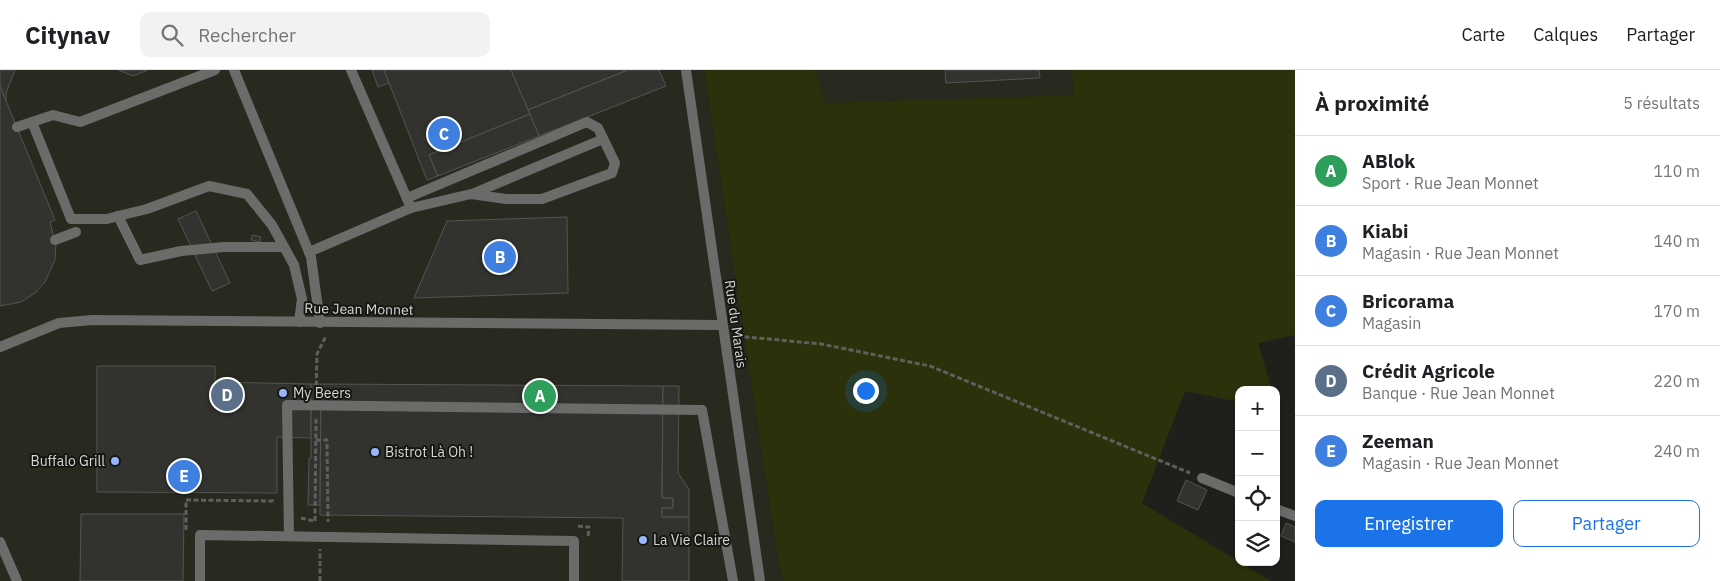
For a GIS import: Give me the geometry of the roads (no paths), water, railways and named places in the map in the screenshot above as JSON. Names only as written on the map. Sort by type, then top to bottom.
[{"type":"street","points":[[17,127],[53,115],[80,122],[215,70]]},
{"type":"street","points":[[234,70],[312,257],[320,323]]},
{"type":"street","points":[[351,70],[412,208]]},
{"type":"street","name":"Rue du Marais","points":[[686,70],[760,581]]},
{"type":"street","points":[[32,122],[71,219],[118,216],[147,209],[209,186],[246,194],[272,225],[294,266],[302,299],[299,322]]},
{"type":"street","points":[[407,198],[587,122],[598,128],[615,164],[612,173],[542,199],[506,199],[471,194]]},
{"type":"street","points":[[309,252],[412,208],[471,194],[603,139]]},
{"type":"street","points":[[118,216],[140,260],[181,251],[224,247],[284,247]]},
{"type":"street","points":[[55,240],[76,232]]},
{"type":"street","name":"Rue Jean Monnet","points":[[0,347],[59,323],[92,320],[723,330]]},
{"type":"street","points":[[289,536],[287,406],[702,410],[733,581]]},
{"type":"street","points":[[1202,478],[1235,491]]},
{"type":"street","points":[[1280,510],[1295,516]]},
{"type":"street","points":[[200,581],[200,535],[574,541],[574,581]]},
{"type":"street","points":[[0,542],[17,581]]},
{"type":"place","name":"Bricorama","points":[[444,134]]},
{"type":"place","name":"Kiabi","points":[[500,257]]},
{"type":"place","name":"My Beers","points":[[283,393]]},
{"type":"place","name":"Crédit Agricole","points":[[227,395]]},
{"type":"place","name":"ABlok","points":[[540,396]]},
{"type":"place","name":"Bistrot Là Oh !","points":[[375,452]]},
{"type":"place","name":"Buffalo Grill","points":[[115,461]]},
{"type":"place","name":"Zeeman","points":[[184,476]]},
{"type":"place","name":"La Vie Claire","points":[[643,540]]}]
